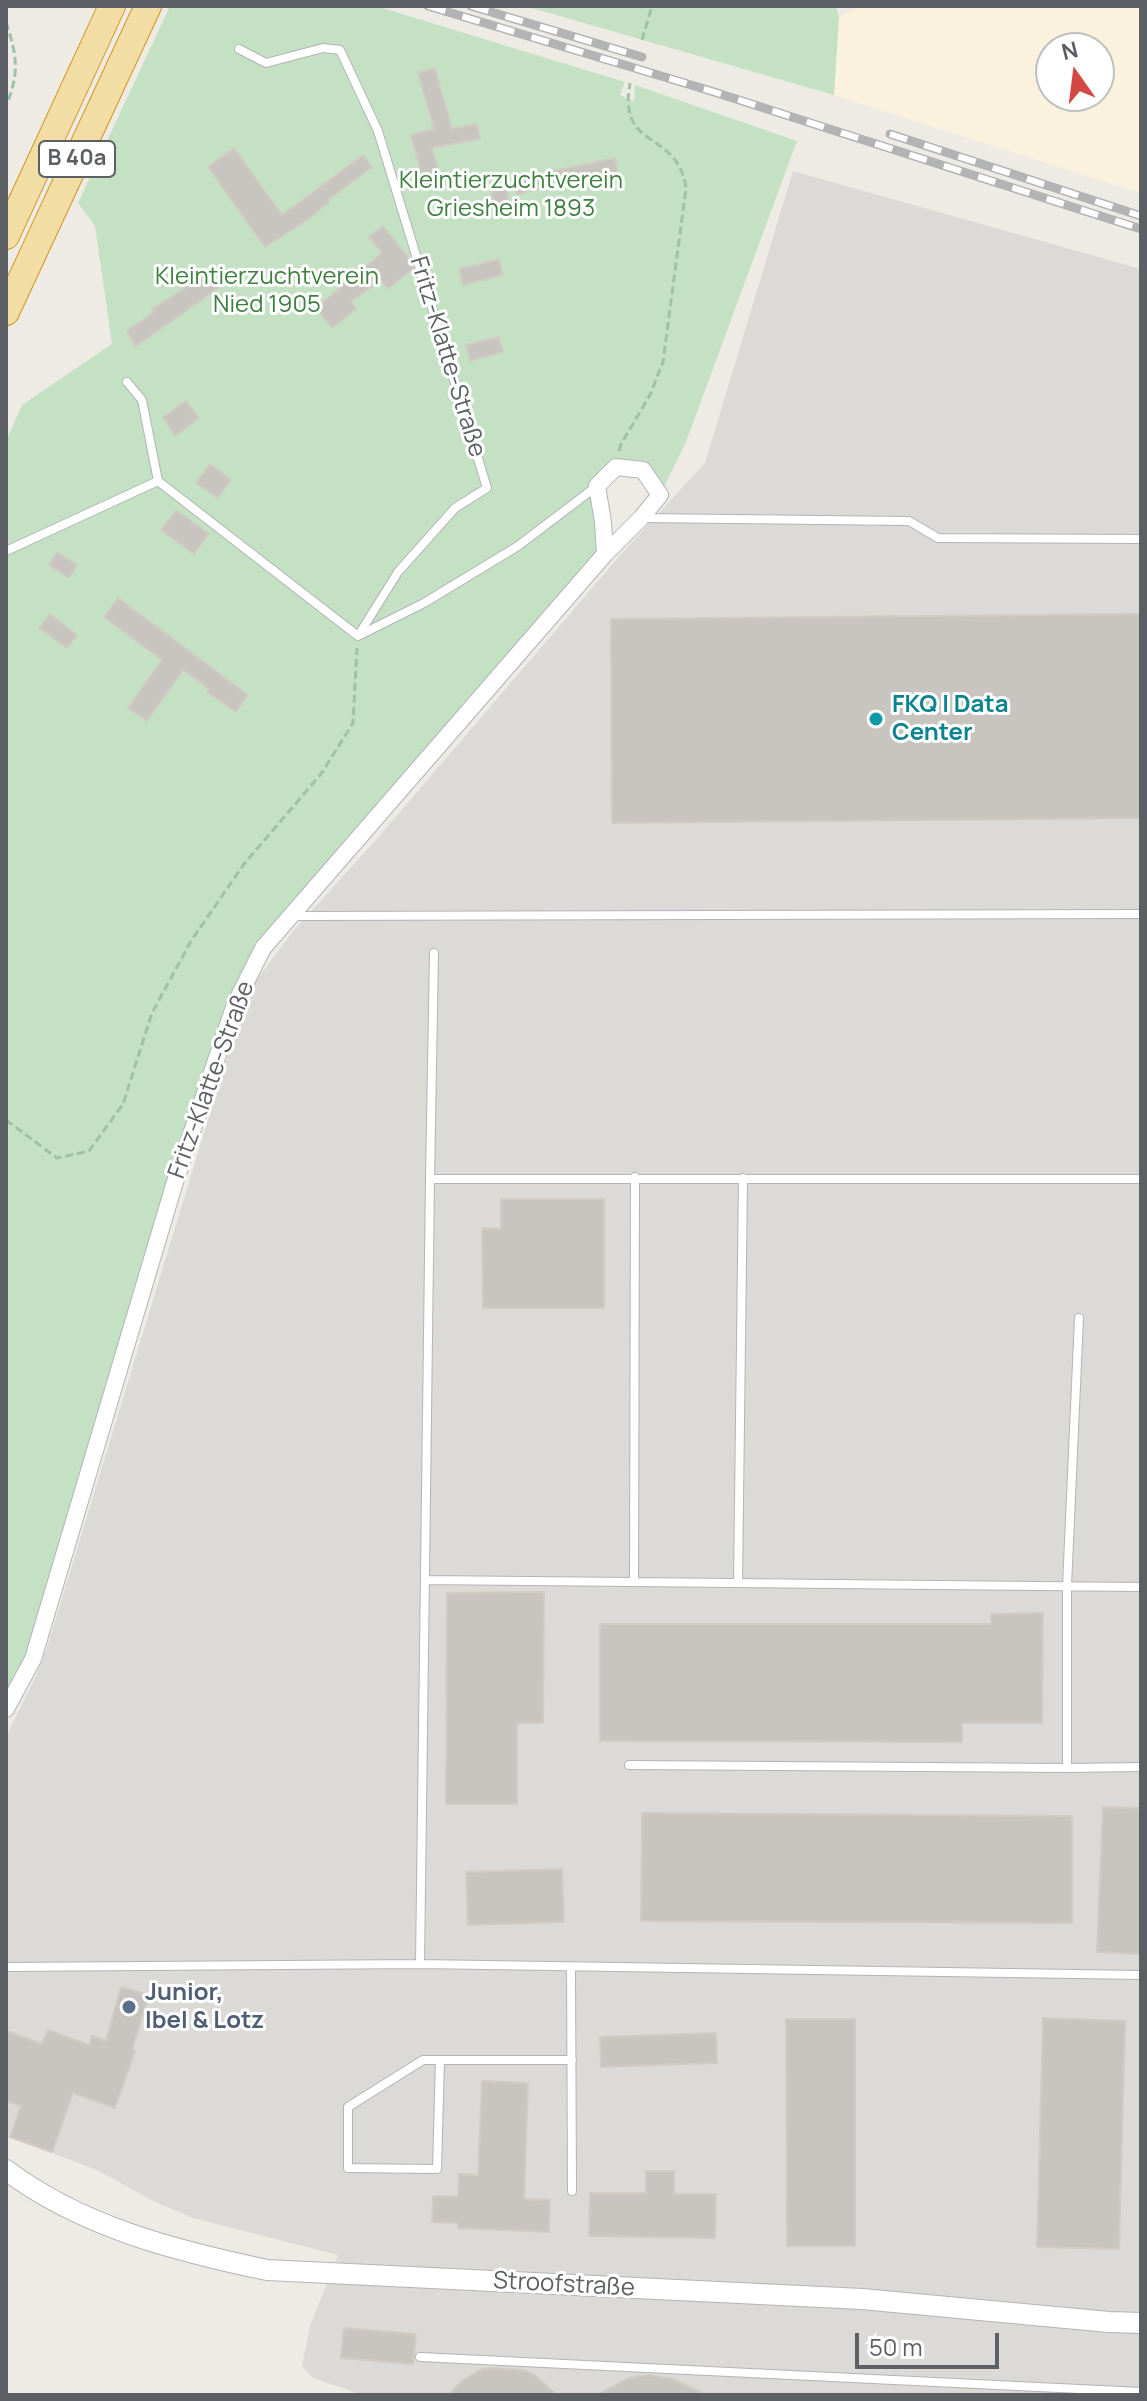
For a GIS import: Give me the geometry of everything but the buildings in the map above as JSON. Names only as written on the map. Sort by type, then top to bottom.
[{"type":"highway","name":"B 40a","points":[[6,236],[112,6]]},
{"type":"highway","name":"B 40a","points":[[6,312],[148,6]]},
{"type":"street","points":[[605,554],[597,486],[616,467]]},
{"type":"street","name":"Fritz-Klatte-Straße","points":[[6,1709],[33,1659],[174,1185],[235,1004],[263,948],[605,554],[660,495],[643,470],[616,467]]},
{"type":"street","name":"Stroofstraße","points":[[6,2170],[65,2207],[130,2234],[193,2254],[267,2270],[862,2299],[1141,2323]]},
{"type":"lane","name":"Fritz-Klatte-Straße","points":[[239,49],[266,63],[323,48],[340,50],[378,131],[487,488],[455,508],[398,572],[358,636]]},
{"type":"lane","points":[[127,382],[142,400],[158,481],[358,636],[424,603],[518,546],[597,486]]},
{"type":"lane","points":[[6,551],[158,481]]},
{"type":"lane","points":[[641,518],[909,521],[938,538],[1141,539]]},
{"type":"lane","points":[[293,916],[1141,914]]},
{"type":"lane","points":[[420,1964],[434,953]]},
{"type":"lane","points":[[634,1582],[635,1177]]},
{"type":"lane","points":[[738,1583],[743,1178]]},
{"type":"lane","points":[[430,1179],[1141,1179]]},
{"type":"lane","points":[[1067,1768],[1067,1586],[1079,1318]]},
{"type":"lane","points":[[426,1580],[1141,1587]]},
{"type":"lane","points":[[629,1765],[1141,1767]]},
{"type":"lane","points":[[6,1967],[420,1964],[1141,1975]]},
{"type":"lane","points":[[571,1967],[572,2191]]},
{"type":"lane","points":[[440,2060],[437,2169],[348,2168],[348,2107],[423,2060],[440,2060],[572,2060]]},
{"type":"lane","points":[[420,2357],[1141,2392]]},
{"type":"path","points":[[642,40],[652,6]]},
{"type":"path","points":[[6,22],[17,57],[14,86],[6,106]]},
{"type":"path","points":[[616,467],[621,444],[650,395],[663,362],[686,188],[679,161],[637,128],[631,119],[628,106],[630,83]]},
{"type":"path","points":[[6,1120],[57,1158],[89,1151],[123,1104],[152,1013],[191,941],[244,864],[321,774],[353,723],[358,636]]},
{"type":"shaded area","points":[[862,6],[1141,6],[1141,193],[834,95],[839,17]]},
{"type":"shaded area","points":[[793,171],[1141,269],[1141,2395],[363,2395],[313,2378],[302,2366],[310,2326],[338,2255],[193,2218],[153,2201],[97,2170],[6,2136],[6,1737],[48,1644],[237,1025],[257,979],[295,929],[375,841],[623,552],[705,463]]},
{"type":"green space","points":[[170,6],[376,6],[625,82],[620,95],[634,101],[635,85],[797,141],[686,442],[660,495],[642,470],[616,467],[597,486],[605,554],[293,916],[235,1004],[33,1659],[6,1709],[6,441],[22,405],[112,344],[95,226],[78,203]]},
{"type":"green space","points":[[525,6],[836,6],[839,17],[834,95]]},
{"type":"railway","points":[[428,6],[711,91],[1141,229]]},
{"type":"railway","points":[[471,6],[642,57]]},
{"type":"railway","points":[[890,134],[1141,216]]},
{"type":"place","name":"FKQ I Data Center","points":[[876,719]]},
{"type":"place","name":"Junior, Ibel & Lotz","points":[[129,2007]]},
{"type":"park label","name":"Kleintierzuchtverein Griesheim 1893","points":[[511,195]]},
{"type":"park label","name":"Kleintierzuchtverein Nied 1905","points":[[267,291]]}]
